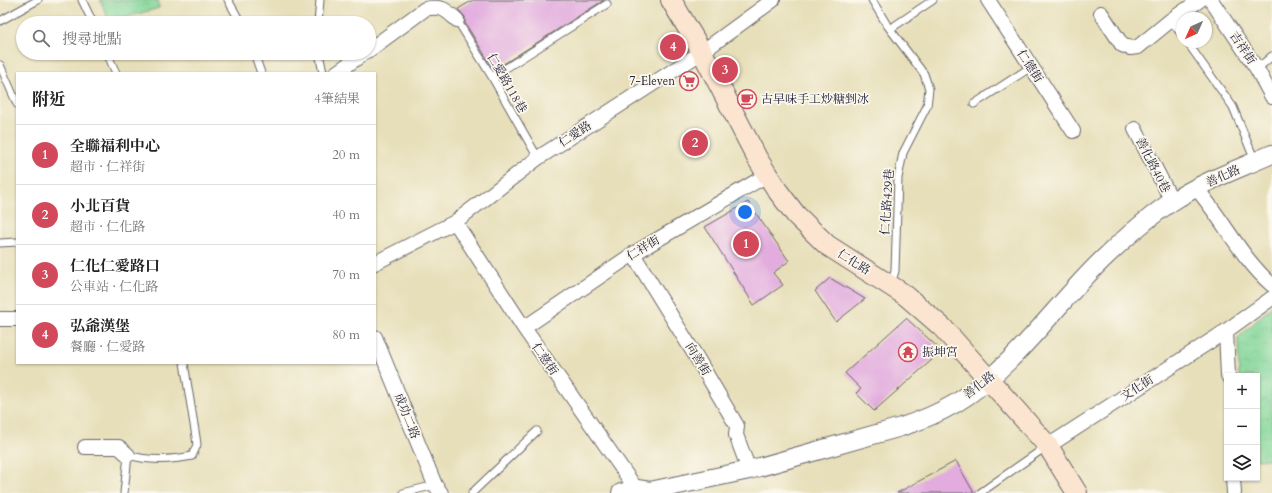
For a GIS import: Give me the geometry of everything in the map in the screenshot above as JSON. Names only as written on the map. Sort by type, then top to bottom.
[{"type":"main road","name":"仁化路","points":[[671,0],[702,52],[768,175],[796,215],[827,245],[857,266],[890,284],[906,295],[942,327],[1048,446],[1077,493]]},
{"type":"street","name":"仁愛路","points":[[376,262],[455,222],[538,158],[702,52],[773,0]]},
{"type":"street","name":"仁德街","points":[[988,0],[1073,131]]},
{"type":"street","points":[[1101,13],[1122,45],[1130,48],[1138,47],[1171,20],[1200,0]]},
{"type":"street","name":"吉祥街","points":[[1211,0],[1257,69],[1272,97]]},
{"type":"street","points":[[376,45],[426,9],[435,7],[446,9],[457,20]]},
{"type":"street","points":[[337,72],[354,60]]},
{"type":"street","name":"善化路40巷","points":[[1135,129],[1172,201]]},
{"type":"street","name":"善化路","points":[[633,492],[650,491],[749,470],[924,419],[957,403],[989,379],[1023,347],[1062,301],[1104,258],[1172,201],[1196,188],[1272,154]]},
{"type":"street","name":"仁祥街","points":[[524,328],[633,254],[768,175]]},
{"type":"street","points":[[1196,188],[1209,203],[1230,236],[1272,285]]},
{"type":"street","name":"仁慈街","points":[[455,222],[633,492]]},
{"type":"street","name":"向善街","points":[[633,254],[737,426],[736,435],[749,470]]},
{"type":"street","name":"文化街","points":[[1048,446],[1226,331],[1272,298]]},
{"type":"street","points":[[0,319],[16,319]]},
{"type":"street","points":[[1226,331],[1228,373]]},
{"type":"street","name":"成功二路","points":[[376,339],[438,489]]},
{"type":"street","points":[[86,447],[119,447],[128,455]]},
{"type":"street","points":[[1233,481],[1234,493]]},
{"type":"lane","points":[[0,21],[38,0]]},
{"type":"lane","points":[[82,0],[90,16]]},
{"type":"lane","points":[[228,0],[237,16]]},
{"type":"lane","points":[[319,16],[320,0]]},
{"type":"lane","name":"仁化路429巷","points":[[872,0],[890,29],[924,74],[929,89],[927,106],[903,153],[898,178],[895,271],[890,284]]},
{"type":"lane","points":[[890,29],[933,0]]},
{"type":"lane","points":[[492,77],[607,4]]},
{"type":"lane","name":"仁愛路118巷","points":[[457,20],[492,77],[538,158]]},
{"type":"lane","points":[[1171,20],[1176,27]]},
{"type":"lane","points":[[1191,48],[1233,107],[1255,162]]},
{"type":"lane","points":[[1257,69],[1272,56]]},
{"type":"lane","points":[[110,60],[116,72]]},
{"type":"lane","points":[[256,60],[261,72]]},
{"type":"lane","points":[[320,60],[323,72]]},
{"type":"lane","points":[[0,65],[16,102]]},
{"type":"lane","points":[[974,104],[1031,67]]},
{"type":"lane","points":[[0,243],[16,242]]},
{"type":"lane","points":[[124,493],[128,455],[140,459],[182,458],[192,456],[197,445],[184,364]]},
{"type":"lane","points":[[472,493],[537,430]]},
{"type":"lane","points":[[980,493],[1048,446]]},
{"type":"lane","points":[[403,493],[438,489]]},
{"type":"green space","points":[[100,0],[158,0],[159,8],[131,16],[107,16]]},
{"type":"green space","points":[[1272,306],[1272,459],[1260,460],[1260,373],[1239,373],[1238,338]]},
{"type":"building","points":[[473,0],[604,0],[494,70],[465,23],[465,17],[458,9]]},
{"type":"building","points":[[748,202],[789,261],[773,273],[783,285],[754,305],[705,227]]},
{"type":"building","points":[[830,278],[865,299],[836,322],[815,291]]},
{"type":"building","name":"振坤宮","points":[[906,318],[942,351],[874,411],[856,393],[861,389],[845,373]]},
{"type":"building","points":[[956,461],[974,493],[897,493]]},
{"type":"place","name":"弘爺漢堡","points":[[673,47]]},
{"type":"place","name":"仁化仁愛路口","points":[[725,70]]},
{"type":"place","name":"7-Eleven","points":[[689,81]]},
{"type":"place","name":"古早味手工炒糖剉冰","points":[[747,99]]},
{"type":"place","name":"小北百貨","points":[[695,143]]},
{"type":"place","name":"全聯福利中心","points":[[746,244]]},
{"type":"place","name":"振坤宮","points":[[908,352]]}]
